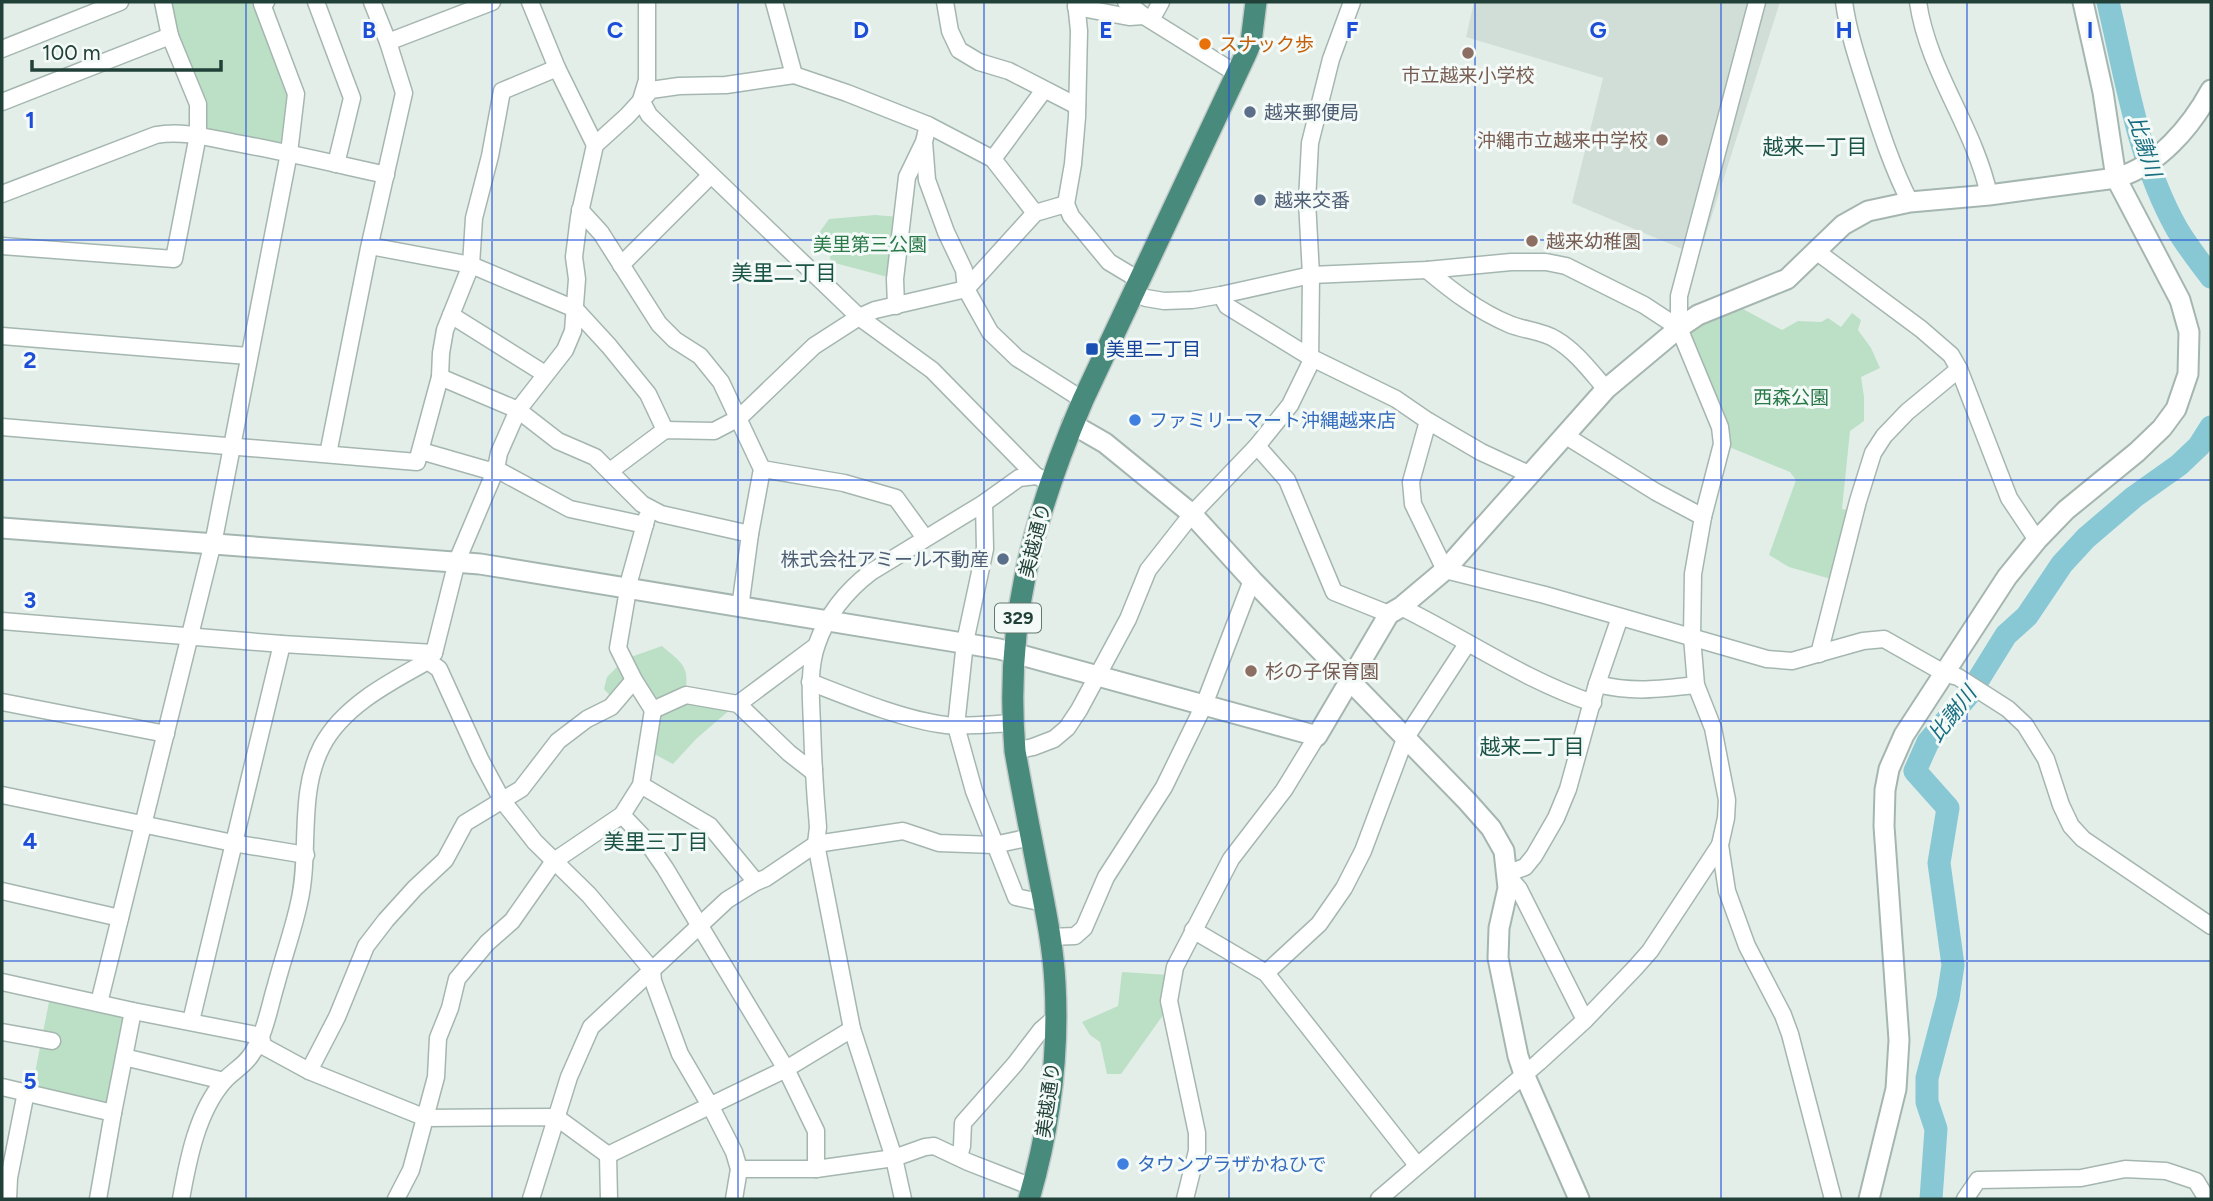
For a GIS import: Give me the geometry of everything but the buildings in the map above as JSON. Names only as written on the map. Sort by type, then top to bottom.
[{"type":"highway","name":"美越通り","points":[[1031,1193],[1047,1122],[1055,1047],[1055,981],[1044,903],[1015,751],[1012,723],[1013,653],[1043,479],[1072,424],[1237,74],[1251,42],[1256,2]]},
{"type":"street","points":[[2,49],[120,2]]},
{"type":"street","points":[[2,246],[174,259],[198,135],[198,104],[170,36],[163,2]]},
{"type":"street","points":[[99,1003],[212,543],[289,153],[296,94],[262,4],[266,2]]},
{"type":"street","points":[[316,2],[352,98],[336,164]]},
{"type":"street","points":[[328,454],[404,93],[372,2]]},
{"type":"street","points":[[388,42],[492,2]]},
{"type":"street","points":[[530,2],[557,68],[595,145]]},
{"type":"street","points":[[647,2],[647,80],[641,100],[649,115],[859,317],[932,370],[1043,479]]},
{"type":"street","points":[[774,2],[794,75]]},
{"type":"street","points":[[945,2],[950,31],[959,50],[979,62],[1009,71],[1077,106]]},
{"type":"street","points":[[1126,2],[1237,74]]},
{"type":"street","points":[[1148,18],[1161,2]]},
{"type":"street","points":[[1015,751],[1054,740],[1067,728],[1128,619],[1147,570],[1192,514],[1257,446],[1290,405],[1310,364],[1311,275],[1307,201],[1310,143],[1331,59],[1352,2]]},
{"type":"street","points":[[1380,1199],[1585,1020],[1635,968],[1650,951],[1720,845],[1727,800],[1713,727],[1696,685],[1692,637],[1693,574],[1703,517],[1722,444],[1716,416],[1679,328],[1679,296],[1756,2]]},
{"type":"street","points":[[1844,2],[1852,40],[1884,143],[1910,202]]},
{"type":"street","points":[[1918,2],[1931,54],[1979,157],[1989,195]]},
{"type":"street","points":[[1868,1199],[1896,1089],[1899,1040],[1884,826],[1885,790],[1889,769],[1904,734],[1951,675],[2007,577],[2066,510],[2137,452],[2161,428],[2176,409],[2188,374],[2189,332],[2180,300],[2122,176],[2083,2]]},
{"type":"street","points":[[1148,18],[1129,17],[1076,4],[1079,31],[1077,106],[1073,164],[1066,204],[1071,216],[1108,262],[1146,298],[1164,301],[1221,295],[1311,275],[1546,262],[1566,266],[1644,305],[1679,328]]},
{"type":"street","points":[[2,102],[170,36]]},
{"type":"street","points":[[2,427],[417,462],[440,376],[445,330],[471,264],[474,218],[490,156],[502,90],[557,68]]},
{"type":"street","points":[[181,1199],[188,1161],[206,1109],[224,1082],[251,1057],[261,1036],[300,902],[306,855],[310,779],[321,748],[333,729],[351,712],[377,691],[431,657],[457,561],[496,469],[499,453],[518,410],[565,350],[573,331],[577,279],[574,257],[580,210],[595,145],[651,90],[679,86],[726,85],[794,75],[928,125],[993,159],[1035,213]]},
{"type":"street","points":[[993,159],[1044,90]]},
{"type":"street","points":[[1185,1199],[1196,1151],[1197,1132],[1169,1001],[1175,967],[1231,859],[1284,790],[1348,681],[1395,611],[1445,570],[1606,389],[1698,315],[1787,279],[1843,225],[1868,211],[1910,202],[1989,195],[2122,176],[2154,159],[2198,114],[2211,90]]},
{"type":"street","points":[[896,306],[895,279],[907,177],[924,142],[928,125]]},
{"type":"street","points":[[2,194],[169,132],[289,153],[386,175]]},
{"type":"street","points":[[924,142],[927,180],[946,232],[964,270],[966,289],[990,332],[1017,358],[1083,400]]},
{"type":"street","points":[[621,265],[710,176]]},
{"type":"street","points":[[714,431],[739,418],[814,346],[859,317],[875,310],[966,289],[1035,213],[1066,204]]},
{"type":"street","points":[[580,210],[601,233],[659,324],[675,340],[700,356],[720,382],[762,469],[740,608]]},
{"type":"street","points":[[370,246],[471,264],[575,309],[648,394],[665,430]]},
{"type":"street","points":[[1816,251],[1921,329],[1951,355],[2010,498],[2037,540]]},
{"type":"street","points":[[1427,270],[1488,315],[1512,326],[1553,338],[1583,363],[1606,389]]},
{"type":"street","points":[[1221,295],[1227,306],[1310,357],[1396,399],[1481,452],[1531,475]]},
{"type":"street","points":[[451,315],[545,374]]},
{"type":"street","points":[[2,336],[248,356]]},
{"type":"street","points":[[1819,654],[1873,453],[1884,436],[1907,412],[1959,369]]},
{"type":"street","points":[[440,376],[518,410],[558,441],[595,457],[642,504],[661,514],[750,534]]},
{"type":"street","points":[[1428,421],[1411,482],[1413,504],[1445,570],[1767,659],[1792,662],[1863,641],[1884,639],[2008,709],[2025,725],[2038,743],[2062,806],[2071,825],[2083,839],[2211,926]]},
{"type":"street","points":[[1072,424],[1105,443],[1192,514],[1348,681],[1467,800],[1491,828],[1504,851],[1508,888],[1499,928],[1498,958],[1518,1056],[1579,1199]]},
{"type":"street","points":[[610,471],[665,430],[714,431],[749,440]]},
{"type":"street","points":[[1566,436],[1656,492],[1703,517]]},
{"type":"street","points":[[1257,446],[1287,480],[1334,592],[1441,626],[1528,677],[1592,703]]},
{"type":"street","points":[[421,451],[487,470],[496,469],[570,509],[645,525]]},
{"type":"street","points":[[762,469],[844,483],[896,498],[925,538]]},
{"type":"street","points":[[903,1199],[894,1158],[852,1030],[816,844],[818,827],[810,682],[816,646],[839,602],[854,585],[1019,478],[1043,479]]},
{"type":"street","points":[[984,503],[985,549],[965,642],[956,726],[974,791],[1016,897],[1044,903]]},
{"type":"street","points":[[396,1199],[411,1170],[426,1118],[436,1077],[438,1038],[450,1008],[457,979],[487,943],[512,921],[554,861],[622,815],[641,785],[653,710],[634,681],[618,648],[628,588],[649,507]]},
{"type":"street","points":[[2,528],[457,561],[628,588],[965,642],[1317,736]]},
{"type":"street","points":[[1049,937],[1075,936],[1084,928],[1106,877],[1164,788],[1205,705],[1252,580]]},
{"type":"street","points":[[1506,874],[1525,867],[1556,818],[1568,789],[1597,684],[1620,617]]},
{"type":"street","points":[[2,621],[431,657]]},
{"type":"street","points":[[191,1021],[282,644]]},
{"type":"street","points":[[1266,973],[1319,925],[1344,888],[1363,851],[1405,739],[1468,644]]},
{"type":"street","points":[[738,704],[816,646]]},
{"type":"street","points":[[431,657],[502,800],[535,842],[589,895],[652,970],[653,981],[680,1054],[734,1152],[739,1170],[734,1199]]},
{"type":"street","points":[[309,1071],[337,1017],[366,946],[400,904],[445,860],[465,823],[521,789],[558,741],[587,719],[611,707],[634,681]]},
{"type":"street","points":[[810,682],[852,699],[921,721],[956,726],[1012,723]]},
{"type":"street","points":[[1597,684],[1623,691],[1696,685]]},
{"type":"street","points":[[653,710],[686,695],[738,704],[789,753],[811,771],[814,769]]},
{"type":"street","points":[[2,702],[166,734]]},
{"type":"street","points":[[641,785],[710,826],[756,882]]},
{"type":"street","points":[[2,795],[233,843],[306,855]]},
{"type":"street","points":[[622,815],[645,839],[665,868],[786,1069],[816,1131],[816,1169]]},
{"type":"street","points":[[531,1199],[569,1077],[592,1027],[727,900],[766,878],[816,844],[903,831],[939,843],[994,845],[1031,837]]},
{"type":"street","points":[[1720,845],[1727,891],[1738,921],[1790,1034],[1833,1199]]},
{"type":"street","points":[[1506,874],[1519,889],[1585,1020]]},
{"type":"street","points":[[2,891],[120,918]]},
{"type":"street","points":[[1193,930],[1266,973],[1418,1165]]},
{"type":"street","points":[[2,982],[261,1036]]},
{"type":"street","points":[[98,1199],[133,1011]]},
{"type":"street","points":[[959,1157],[963,1123],[1041,1030],[1056,1017]]},
{"type":"street","points":[[608,1155],[786,1069],[852,1030]]},
{"type":"street","points":[[2,1032],[52,1041]]},
{"type":"street","points":[[261,1036],[263,1046],[309,1071],[426,1118],[556,1117],[608,1155]]},
{"type":"street","points":[[124,1057],[224,1082]]},
{"type":"street","points":[[2,1087],[113,1113]]},
{"type":"street","points":[[8,1199],[5,1178],[26,1092]]},
{"type":"street","points":[[739,1170],[816,1169],[894,1158],[934,1146],[1031,1193]]},
{"type":"street","points":[[608,1155],[609,1199]]},
{"type":"street","points":[[1965,1199],[1978,1180],[2081,1178],[2125,1169],[2166,1171],[2196,1181],[2207,1199]]},
{"type":"shaded area","name":"沖縄市立越来中学校","points":[[1474,2],[1780,2],[1699,256],[1572,203],[1603,78],[1466,37]]},
{"type":"green space","points":[[163,2],[266,2],[296,94],[289,153],[198,135],[198,104]]},
{"type":"green space","name":"美里第三公園","points":[[875,215],[901,217],[895,279],[831,262],[829,252],[814,240],[829,219]]},
{"type":"green space","name":"西森公園","points":[[1730,302],[1782,330],[1798,321],[1821,322],[1828,318],[1841,327],[1852,313],[1861,320],[1858,330],[1871,348],[1880,368],[1861,377],[1864,421],[1850,431],[1842,509],[1856,511],[1838,581],[1789,567],[1769,555],[1796,480],[1790,472],[1722,444],[1679,328]]},
{"type":"green space","points":[[662,646],[682,665],[686,683],[685,691],[656,703],[628,658]]},
{"type":"green space","points":[[620,664],[628,681],[612,698],[604,689],[607,677]]},
{"type":"green space","points":[[687,699],[732,708],[696,739],[673,764],[643,748],[656,713]]},
{"type":"green space","points":[[1122,972],[1169,975],[1166,1011],[1121,1074],[1107,1074],[1100,1042],[1090,1035],[1082,1022],[1118,1006]]},
{"type":"green space","points":[[51,992],[133,1011],[113,1113],[31,1093]]},
{"type":"waterway","name":"比謝川","points":[[2108,2],[2135,118],[2152,175],[2177,229],[2211,277]]},
{"type":"waterway","name":"比謝川","points":[[1931,1199],[1936,1129],[1927,1102],[1927,1078],[1948,998],[1953,965],[1939,863],[1948,808],[1915,771],[1928,742],[1970,693],[2006,635],[2027,616],[2062,564],[2086,538],[2134,497],[2179,465],[2199,446],[2211,427]]},
{"type":"place","name":"スナック歩","points":[[1205,44]]},
{"type":"place","name":"市立越来小学校","points":[[1468,53]]},
{"type":"place","name":"越来郵便局","points":[[1250,112]]},
{"type":"place","name":"沖縄市立越来中学校","points":[[1662,140]]},
{"type":"place","name":"越来交番","points":[[1260,200]]},
{"type":"place","name":"越来幼稚園","points":[[1532,241]]},
{"type":"place","name":"美里二丁目","points":[[1092,349]]},
{"type":"place","name":"ファミリーマート沖縄越来店","points":[[1135,420]]},
{"type":"place","name":"株式会社アミール不動産","points":[[1003,559]]},
{"type":"place","name":"杉の子保育園","points":[[1251,671]]},
{"type":"place","name":"タウンプラザかねひで","points":[[1123,1164]]},
{"type":"district","name":"越来一丁目","points":[[1815,146]]},
{"type":"district","name":"美里二丁目","points":[[784,272]]},
{"type":"district","name":"越来二丁目","points":[[1532,746]]},
{"type":"district","name":"美里三丁目","points":[[656,841]]}]
